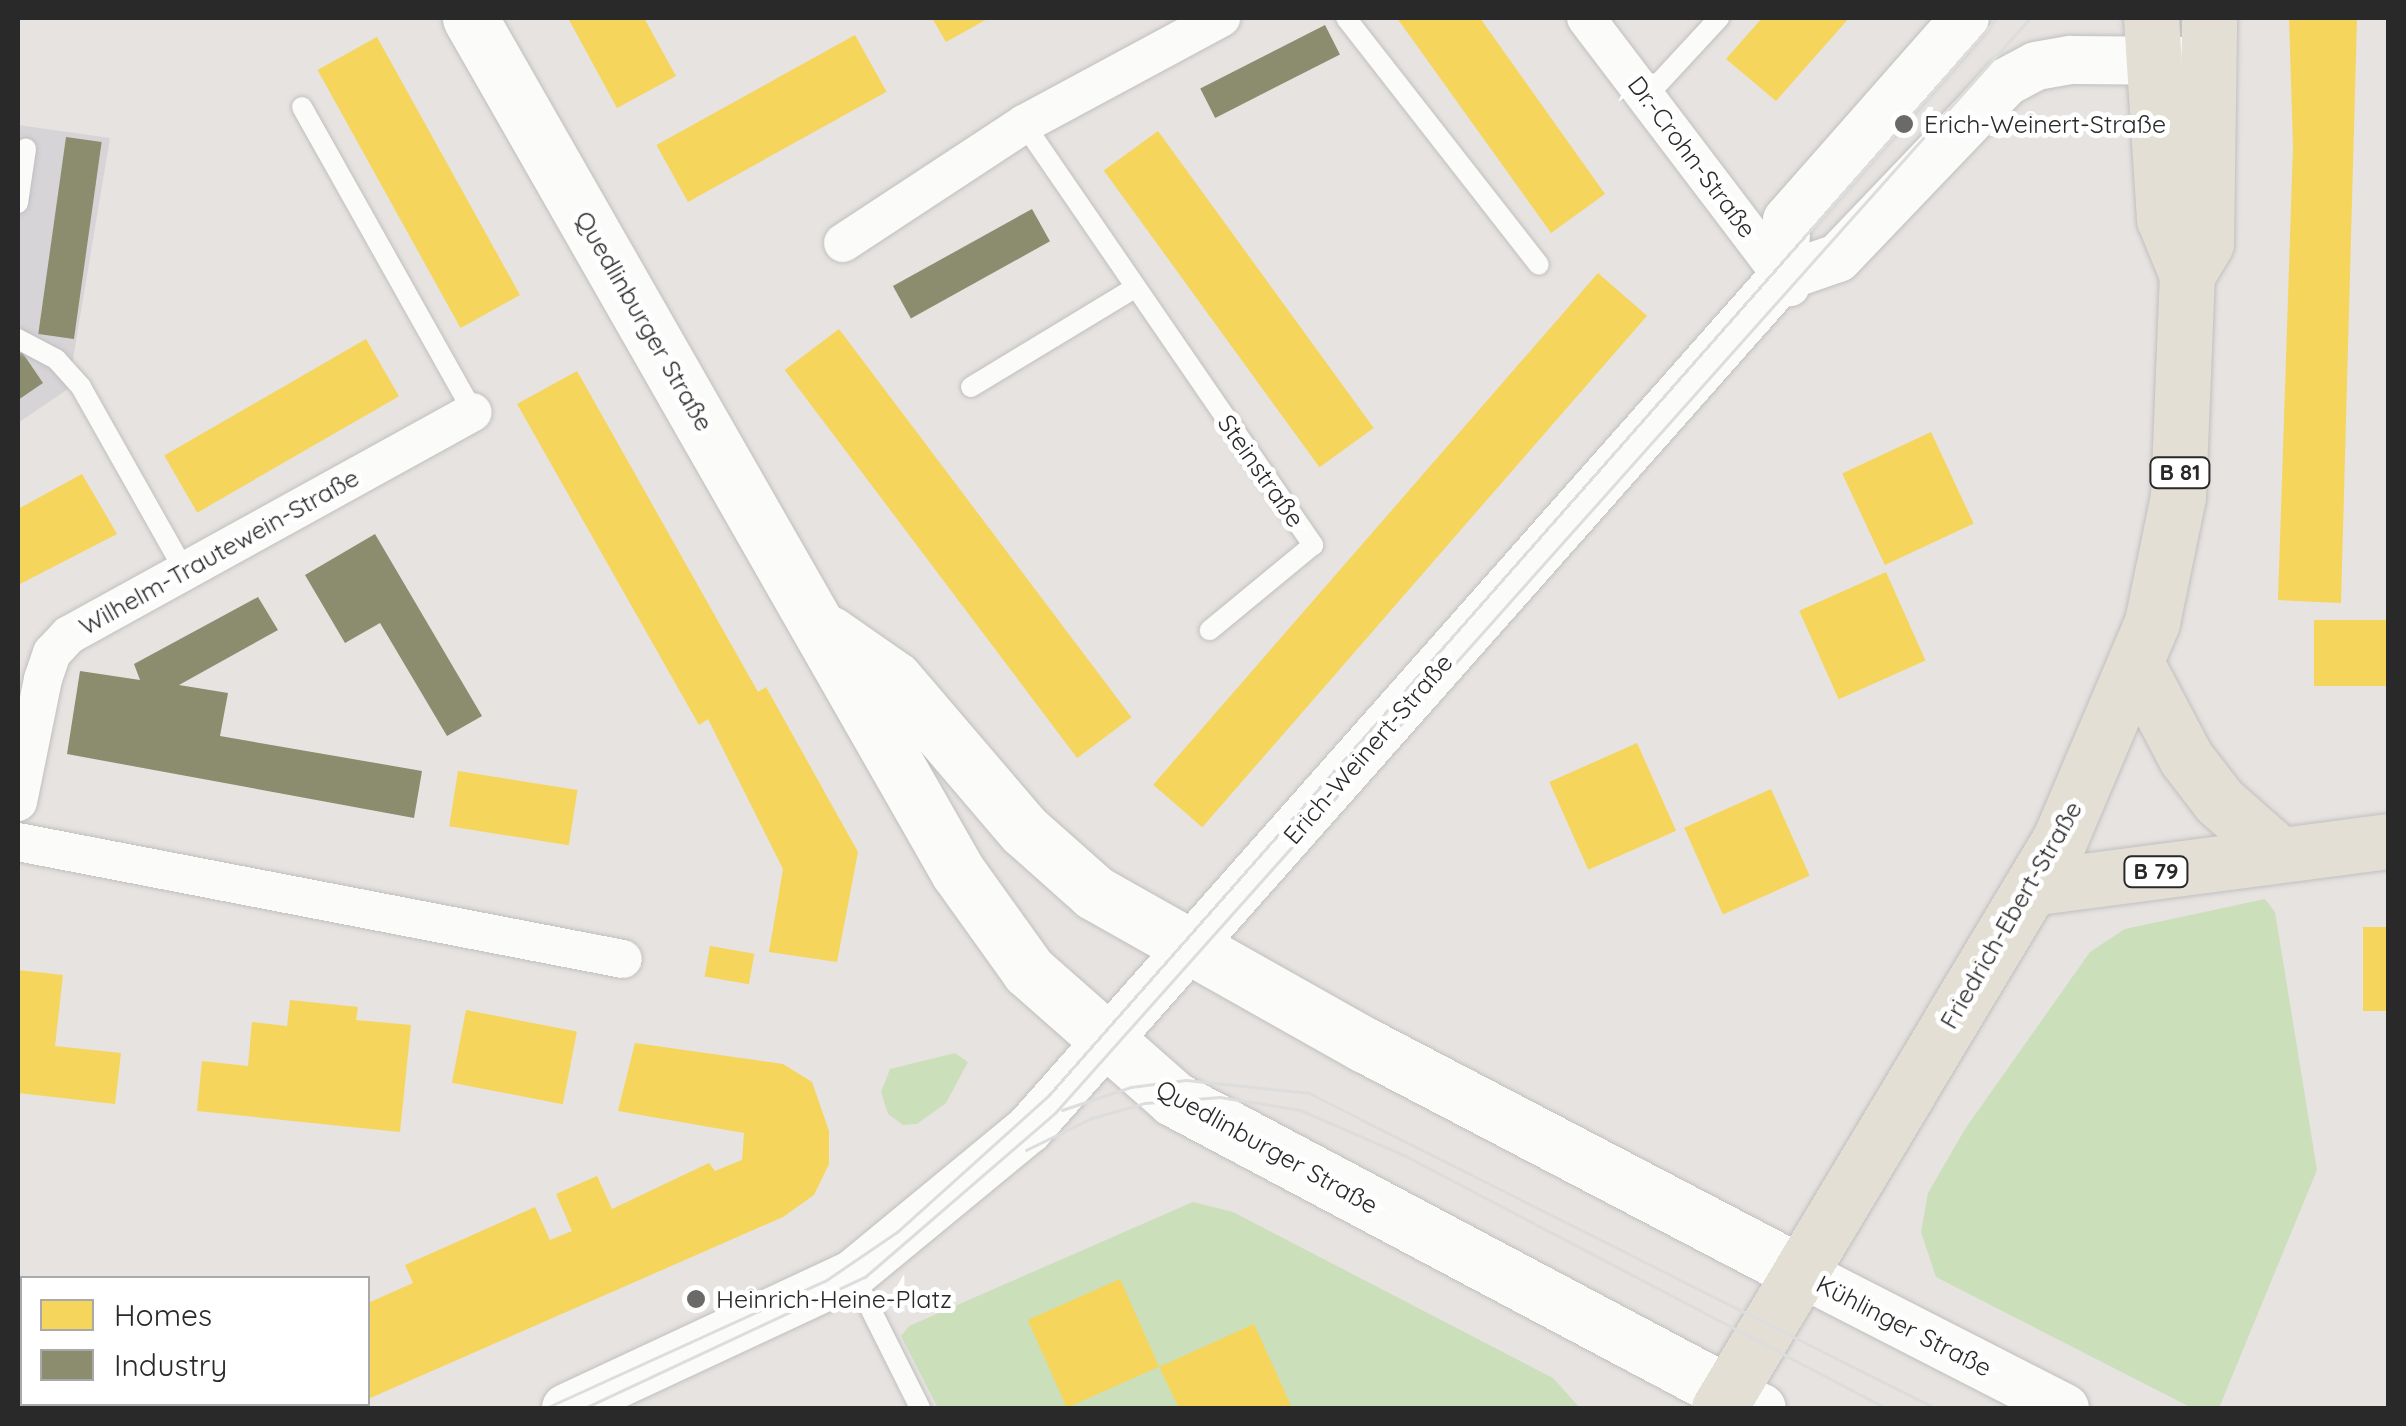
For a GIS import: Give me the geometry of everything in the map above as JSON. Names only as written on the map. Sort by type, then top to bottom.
[{"type":"main road","name":"Quedlinburger Straße","points":[[470,18],[986,914],[1029,971],[1108,1047],[1225,1129],[1736,1403]]},
{"type":"main road","name":"Friedrich-Ebert-Straße","points":[[1736,1403],[1797,1271],[2031,888],[2090,778],[2137,665],[2178,498],[2187,275],[2164,219],[2153,39]]},
{"type":"main road","name":"Friedrich-Ebert-Straße","points":[[2187,275],[2206,242],[2208,39]]},
{"type":"main road","name":"Quedlinburger Straße","points":[[818,625],[895,679],[1024,830],[1095,894],[1191,952],[1797,1271]]},
{"type":"main road","points":[[2137,665],[2186,758],[2219,801],[2280,855]]},
{"type":"main road","name":"B 79","points":[[2031,888],[2388,841]]},
{"type":"street","points":[[843,243],[1024,124],[1221,18]]},
{"type":"street","name":"Dr.-Crohn-Straße","points":[[1586,18],[1790,287]]},
{"type":"street","points":[[1790,287],[1787,220],[1965,18]]},
{"type":"street","name":"Erich-Weinert-Straße","points":[[566,1408],[853,1274],[1005,1150],[1108,1047],[1790,287],[1838,258],[2006,82],[2036,66],[2153,39],[2208,39]]},
{"type":"street","name":"Wilhelm-Trautewein-Straße","points":[[18,802],[52,653],[69,634],[474,412]]},
{"type":"street","points":[[18,842],[622,959]]},
{"type":"street","name":"Kühlinger Straße","points":[[1797,1271],[2065,1408]]},
{"type":"lane","points":[[1346,18],[1539,265]]},
{"type":"lane","points":[[1645,98],[1719,18]]},
{"type":"lane","points":[[302,107],[474,412]]},
{"type":"lane","name":"Steinstraße","points":[[1024,124],[1133,289],[1313,545],[1210,630]]},
{"type":"lane","points":[[18,203],[26,149]]},
{"type":"lane","points":[[971,387],[1133,289]]},
{"type":"lane","points":[[18,339],[56,360],[81,386],[184,568]]},
{"type":"lane","points":[[853,1274],[920,1408]]},
{"type":"shaded area","points":[[18,125],[110,138],[68,389],[18,423]]},
{"type":"green space","points":[[2265,899],[2275,912],[2317,1170],[2219,1408],[2192,1408],[1936,1277],[1921,1232],[1928,1193],[1965,1129],[2090,952],[2125,929]]},
{"type":"green space","points":[[955,1053],[968,1062],[946,1103],[917,1124],[903,1125],[888,1114],[881,1092],[890,1069]]},
{"type":"green space","points":[[1193,1202],[1233,1212],[1553,1378],[1580,1408],[938,1408],[901,1336],[909,1326]]},
{"type":"building: Homes","points":[[568,18],[644,18],[676,76],[617,108]]},
{"type":"building: Homes","points":[[932,18],[989,18],[946,42]]},
{"type":"building: Homes","points":[[1397,18],[1480,18],[1605,194],[1551,233]]},
{"type":"building: Homes","points":[[1762,18],[1849,18],[1776,101],[1726,59]]},
{"type":"building: Homes","points":[[2289,18],[2357,18],[2341,603],[2278,600],[2293,146]]},
{"type":"building: Homes","points":[[855,35],[887,92],[688,202],[656,145]]},
{"type":"building: Homes","points":[[377,37],[520,295],[461,328],[318,70]]},
{"type":"building: Homes","points":[[1158,131],[1374,428],[1320,467],[1104,170]]},
{"type":"building: Homes","points":[[1598,273],[1647,316],[1202,827],[1153,785]]},
{"type":"building: Homes","points":[[839,329],[1131,717],[1077,758],[785,370]]},
{"type":"building: Homes","points":[[366,339],[399,396],[197,513],[164,456]]},
{"type":"building: Homes","points":[[577,371],[758,692],[766,687],[858,852],[837,962],[769,952],[783,869],[708,719],[699,725],[517,404]]},
{"type":"building: Homes","points":[[1931,432],[1974,524],[1885,565],[1842,473]]},
{"type":"building: Homes","points":[[82,474],[117,534],[18,585],[18,509]]},
{"type":"building: Homes","points":[[1886,572],[1925,661],[1839,699],[1799,611]]},
{"type":"building: Homes","points":[[2314,620],[2388,620],[2388,686],[2314,686]]},
{"type":"building: Homes","points":[[1637,743],[1676,831],[1588,870],[1549,782]]},
{"type":"building: Homes","points":[[458,771],[578,790],[569,845],[449,826]]},
{"type":"building: Homes","points":[[1771,789],[1810,876],[1723,914],[1684,828]]},
{"type":"building: Homes","points":[[2363,927],[2388,927],[2388,1011],[2363,1011]]},
{"type":"building: Homes","points":[[710,946],[754,954],[749,984],[705,977]]},
{"type":"building: Homes","points":[[18,970],[63,975],[55,1046],[121,1053],[115,1104],[18,1093]]},
{"type":"building: Homes","points":[[290,1000],[358,1007],[356,1020],[411,1025],[400,1132],[197,1111],[202,1061],[248,1066],[252,1022],[287,1026]]},
{"type":"building: Homes","points":[[466,1010],[577,1032],[563,1104],[452,1083]]},
{"type":"building: Homes","points":[[635,1043],[783,1064],[812,1082],[829,1131],[829,1164],[814,1195],[783,1217],[370,1398],[370,1302],[413,1283],[405,1265],[535,1207],[550,1240],[572,1231],[556,1194],[597,1176],[612,1209],[709,1163],[715,1171],[742,1160],[744,1133],[618,1111]]},
{"type":"building: Homes","points":[[1120,1279],[1159,1367],[1067,1408],[1028,1320]]},
{"type":"building: Homes","points":[[1254,1324],[1292,1408],[1179,1408],[1159,1367]]},
{"type":"building: Homes","points":[[186,1406],[269,1406],[181,1408]]},
{"type":"building: Industry","points":[[1325,25],[1340,54],[1215,118],[1200,89]]},
{"type":"building: Industry","points":[[66,137],[102,142],[74,339],[38,334]]},
{"type":"building: Industry","points":[[1032,209],[1050,241],[911,318],[893,286]]},
{"type":"building: Industry","points":[[22,352],[43,383],[18,400],[18,355]]},
{"type":"building: Industry","points":[[375,534],[482,716],[447,736],[380,623],[345,643],[305,575]]},
{"type":"building: Industry","points":[[258,597],[278,630],[179,685],[228,693],[220,736],[422,771],[414,818],[67,754],[80,671],[140,680],[134,664]]},
{"type":"tram line","points":[[546,1408],[825,1281],[897,1232],[1049,1095],[1997,18]]},
{"type":"tram line","points":[[585,1408],[865,1277],[1055,1113],[2030,18]]},
{"type":"tram line","points":[[1062,1110],[1131,1087],[1186,1080],[1309,1093],[1935,1408]]},
{"type":"tram line","points":[[1026,1150],[1092,1118],[1145,1103],[1220,1097],[1300,1110],[1404,1155],[1886,1408]]},
{"type":"place","name":"Erich-Weinert-Straße","points":[[1904,124]]},
{"type":"place","name":"Heinrich-Heine-Platz","points":[[696,1299]]}]
